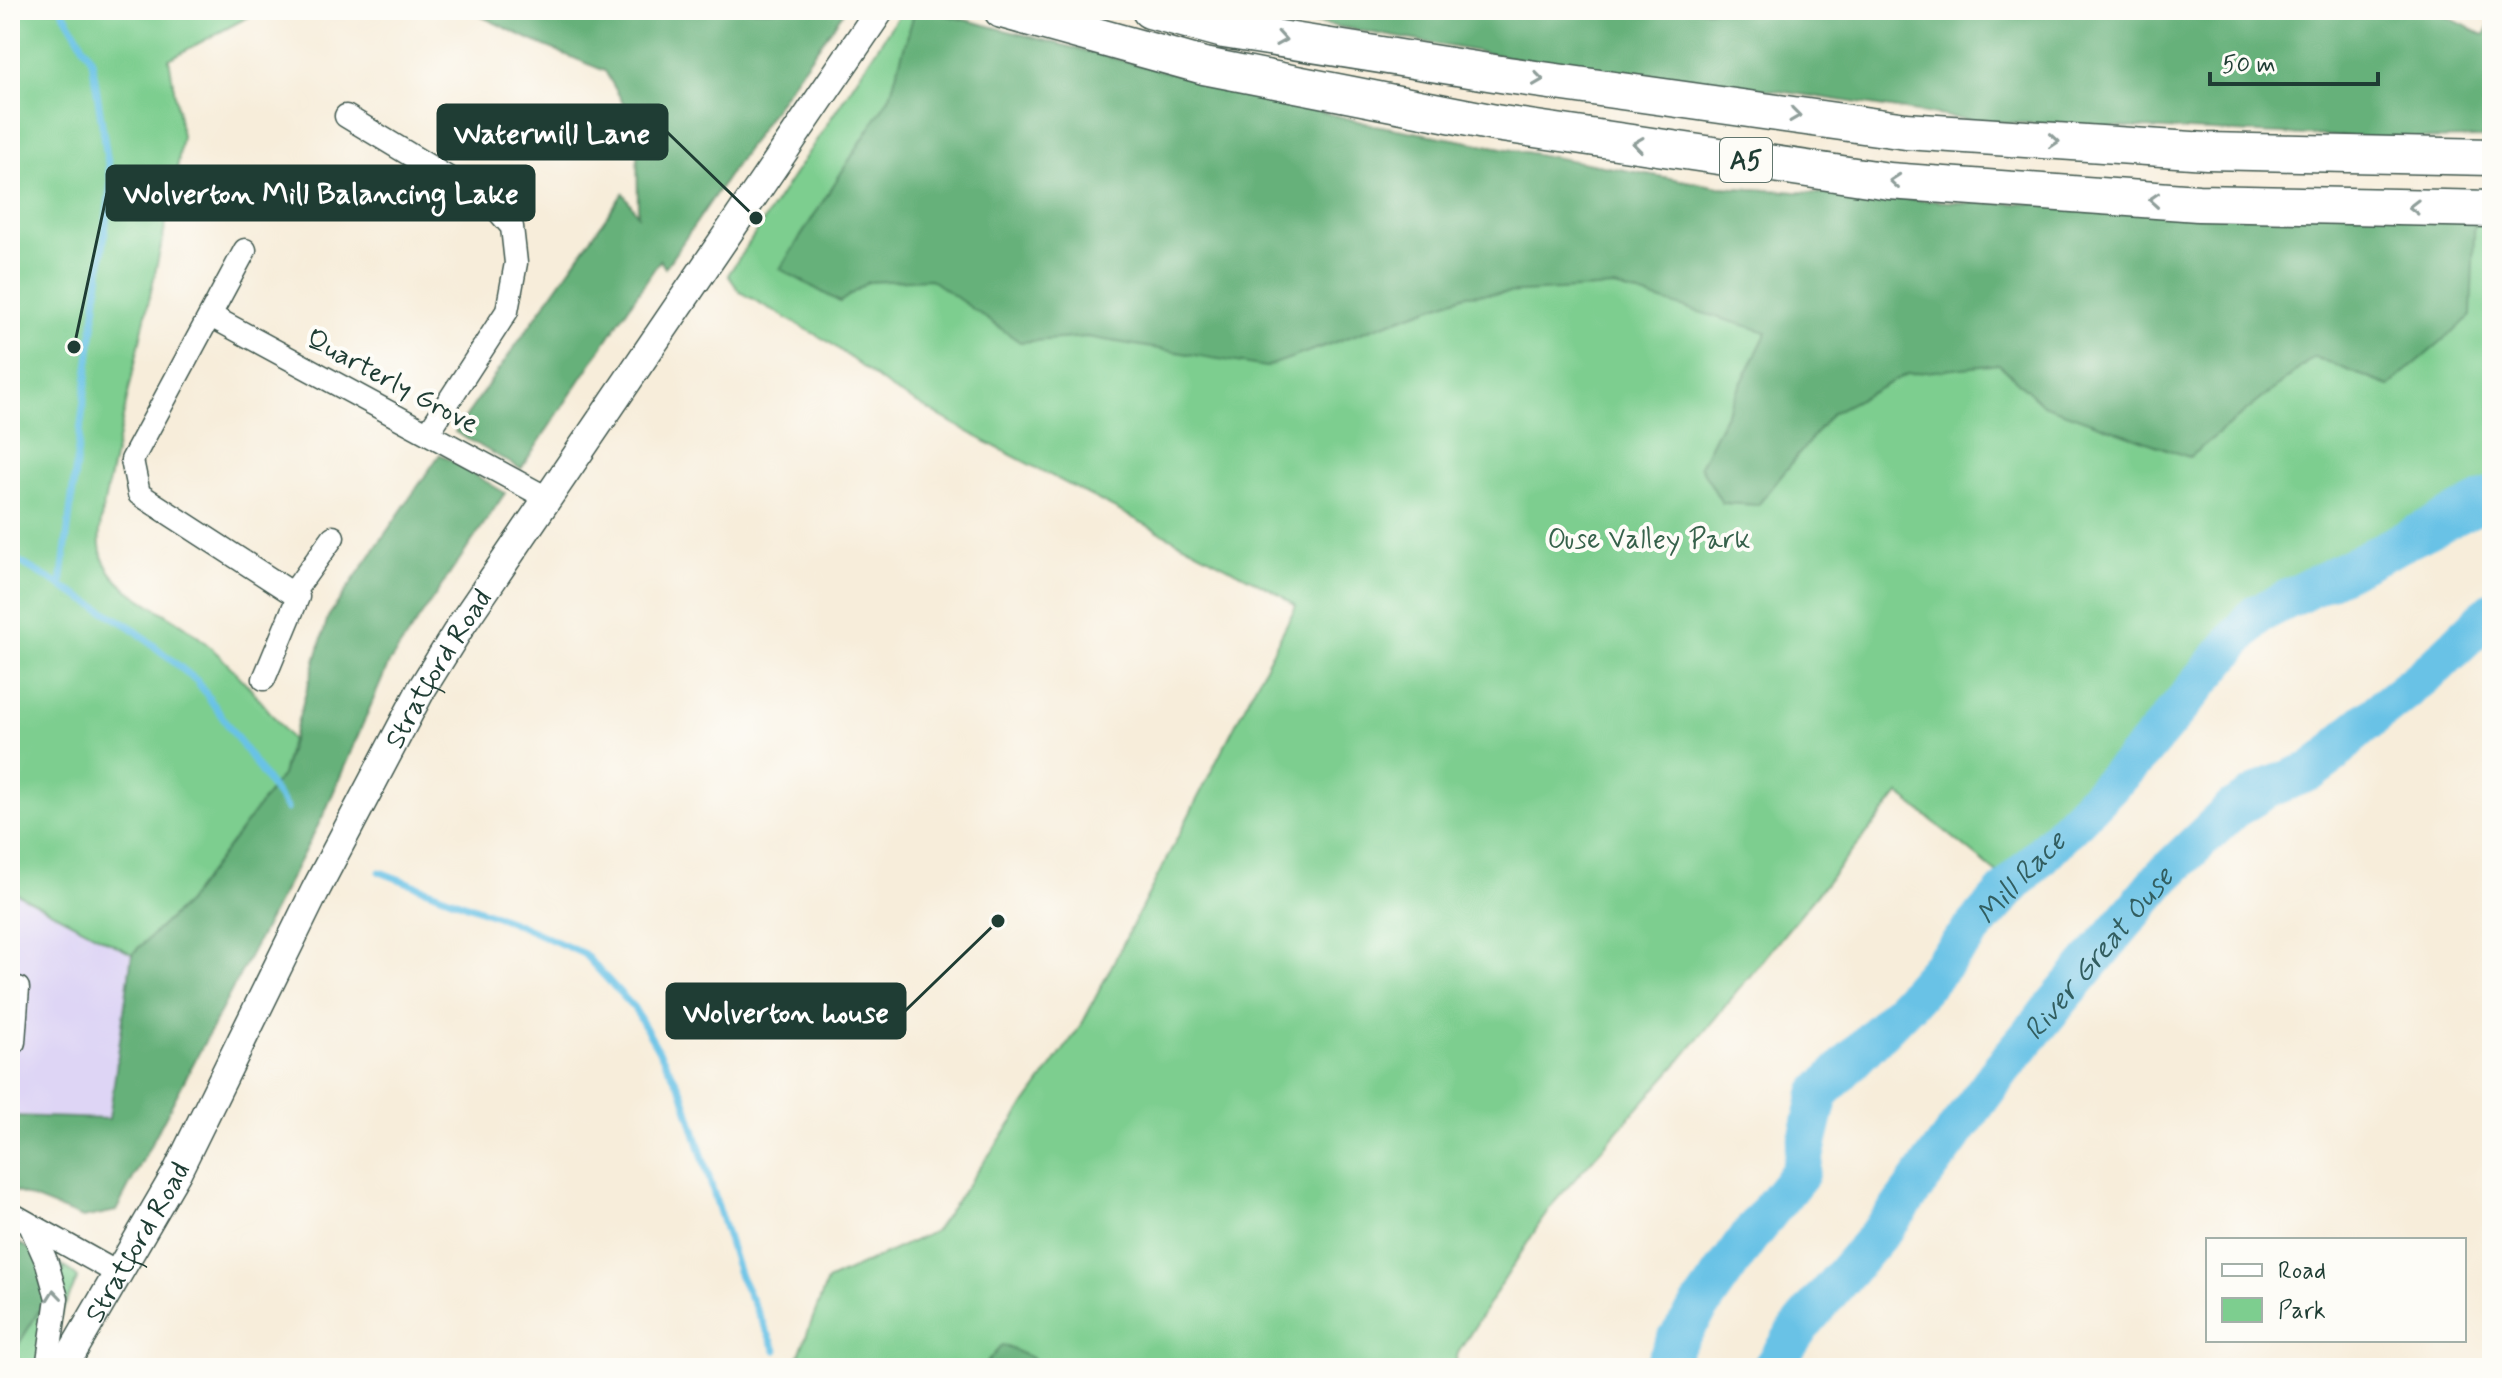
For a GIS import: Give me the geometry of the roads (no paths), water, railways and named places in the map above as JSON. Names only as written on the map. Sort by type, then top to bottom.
[{"type":"highway","name":"A5","points":[[1150,10],[1240,32],[1507,75],[1906,131],[2207,151],[2492,157]]},
{"type":"highway","name":"A5","points":[[1008,12],[1204,66],[1495,123],[1889,181],[2198,203],[2492,209]]},
{"type":"street","name":"Stratford Road","points":[[63,1368],[177,1172],[315,891],[421,690],[547,498],[880,10]]},
{"type":"street","points":[[346,116],[493,205],[512,227],[516,263],[507,311],[428,433]]},
{"type":"street","points":[[245,250],[132,460],[139,494],[298,597],[264,679]]},
{"type":"street","name":"Quarterly Grove","points":[[211,316],[547,498]]},
{"type":"street","points":[[293,593],[333,537]]},
{"type":"street","points":[[10,987],[18,988],[14,1042],[10,1042]]},
{"type":"street","points":[[10,1213],[119,1274]]},
{"type":"street","points":[[30,1225],[47,1263],[57,1298],[47,1368]]},
{"type":"waterway","points":[[61,585],[111,183],[92,60],[62,10]]},
{"type":"waterway","name":"Mill Race","points":[[1663,1368],[1676,1341],[1748,1238],[1800,1173],[1819,1094],[1908,1003],[2012,885],[2142,752],[2256,615],[2492,497]]},
{"type":"waterway","points":[[10,556],[131,627],[197,681],[287,809]]},
{"type":"waterway","name":"River Great Ouse","points":[[1772,1368],[1802,1324],[1893,1217],[2002,1068],[2163,876],[2233,809],[2268,788],[2311,771],[2331,756],[2355,731],[2436,666],[2492,611]]},
{"type":"waterway","points":[[380,872],[512,922],[584,954],[634,1008],[682,1091],[739,1274],[776,1350]]},
{"type":"waterway","points":[[10,1259],[16,1260]]},
{"type":"place","name":"Watermill Lane","points":[[756,218]]},
{"type":"place","name":"Wolverton Mill Balancing Lake","points":[[74,347]]},
{"type":"place","name":"Wolverton house","points":[[998,921]]},
{"type":"park label","name":"Ouse Valley Park","points":[[1649,538]]}]
